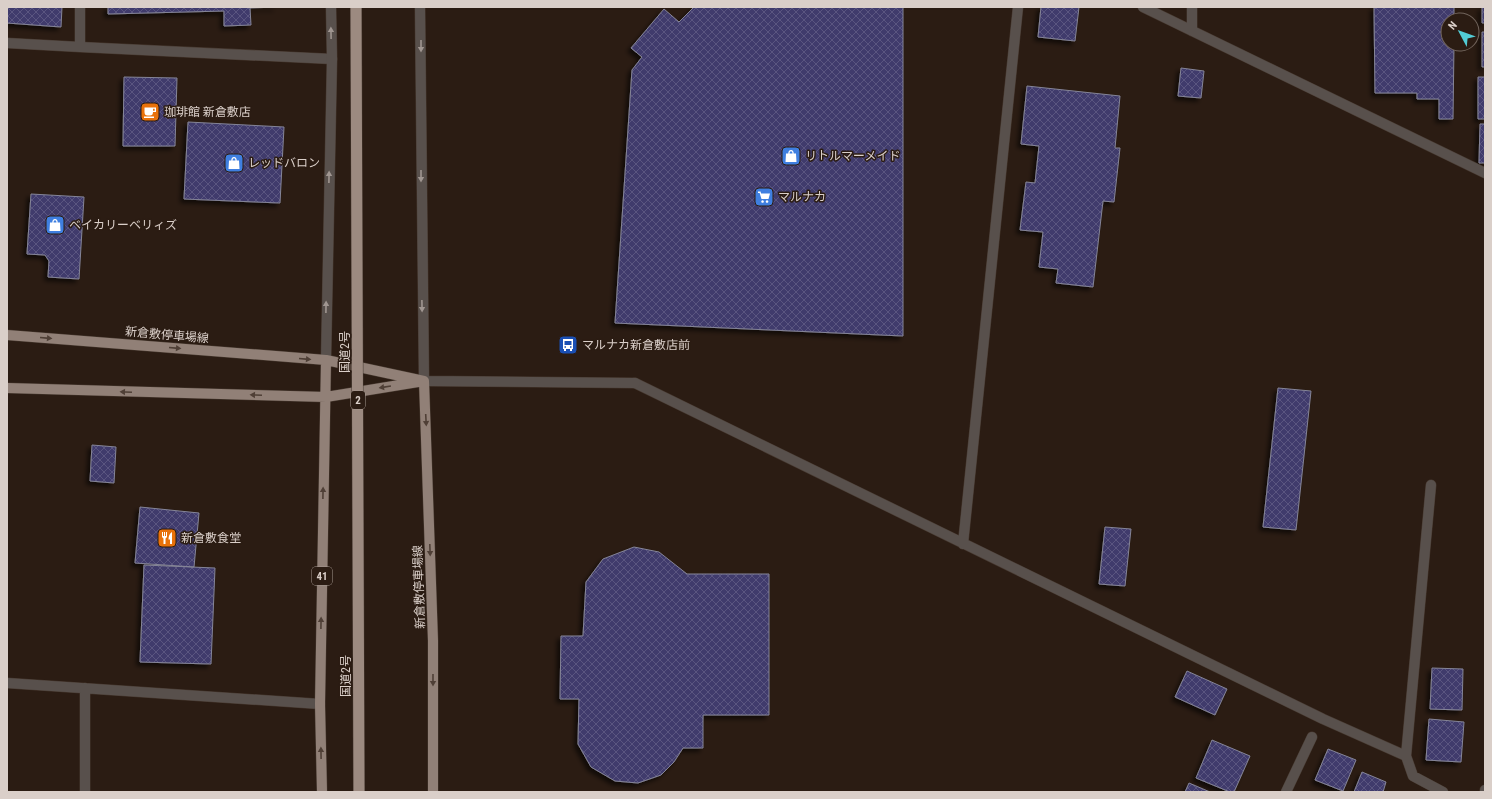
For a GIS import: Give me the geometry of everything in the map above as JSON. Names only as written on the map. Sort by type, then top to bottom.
[{"type":"highway","name":"国道2号","points":[[356,7],[359,792]]},
{"type":"main road","name":"新倉敷停車場線","points":[[7,335],[326,360],[424,381],[433,642],[433,792]]},
{"type":"main road","name":"41","points":[[322,792],[320,704],[326,360]]},
{"type":"main road","points":[[7,388],[326,397],[424,381]]},
{"type":"street","points":[[80,7],[80,47]]},
{"type":"street","points":[[326,360],[332,59],[330,7]]},
{"type":"street","points":[[420,7],[424,381],[634,383],[1316,716],[1406,756]]},
{"type":"street","points":[[963,544],[1018,7]]},
{"type":"street","points":[[1143,7],[1485,173]]},
{"type":"street","points":[[1192,7],[1192,31]]},
{"type":"street","points":[[7,42],[332,59]]},
{"type":"street","points":[[1431,485],[1406,756],[1412,776],[1443,792]]},
{"type":"street","points":[[7,683],[320,704]]},
{"type":"street","points":[[85,688],[85,792]]},
{"type":"street","points":[[1286,792],[1312,737]]},
{"type":"building","points":[[7,7],[62,7],[61,27],[7,23]]},
{"type":"building","points":[[108,7],[277,7],[250,8],[251,25],[224,26],[224,11],[108,14]]},
{"type":"building","name":"マルナカ","points":[[694,7],[903,7],[903,336],[615,323],[632,70],[642,57],[631,48],[664,9],[679,22]]},
{"type":"building","points":[[1041,7],[1079,7],[1075,41],[1038,37]]},
{"type":"building","points":[[1374,7],[1454,7],[1454,12],[1440,12],[1440,52],[1454,52],[1453,119],[1439,119],[1439,99],[1417,99],[1417,93],[1375,93]]},
{"type":"building","points":[[1482,7],[1485,7],[1485,23],[1482,23]]},
{"type":"building","points":[[1482,32],[1485,32],[1485,67],[1482,67]]},
{"type":"building","points":[[1181,68],[1204,71],[1201,98],[1178,96]]},
{"type":"building","name":"珈琲館 新倉敷店","points":[[124,77],[177,78],[175,146],[123,146]]},
{"type":"building","points":[[1478,77],[1485,77],[1485,119],[1478,119]]},
{"type":"building","points":[[1027,86],[1120,96],[1115,148],[1120,148],[1114,202],[1103,201],[1093,287],[1056,283],[1058,269],[1039,267],[1043,232],[1020,230],[1026,182],[1035,183],[1039,146],[1021,144]]},
{"type":"building","name":"レッドバロン","points":[[188,122],[284,127],[280,203],[184,199]]},
{"type":"building","points":[[1480,124],[1485,124],[1485,163],[1479,163]]},
{"type":"building","name":"ベイカリーベリィズ","points":[[31,194],[84,197],[79,279],[48,277],[49,261],[45,255],[27,254]]},
{"type":"building","points":[[1278,388],[1311,391],[1296,530],[1263,527]]},
{"type":"building","points":[[92,445],[116,447],[114,483],[90,481]]},
{"type":"building","name":"新倉敷食堂","points":[[140,507],[199,513],[194,567],[135,563]]},
{"type":"building","points":[[1105,527],[1131,529],[1125,586],[1099,584]]},
{"type":"building","points":[[634,547],[659,552],[687,574],[769,574],[769,715],[703,715],[703,748],[683,748],[674,762],[661,775],[638,783],[615,781],[591,767],[578,744],[579,699],[560,699],[561,636],[583,636],[586,582],[603,559]]},
{"type":"building","points":[[144,565],[215,568],[211,664],[140,662]]},
{"type":"building","points":[[1432,668],[1463,669],[1462,710],[1430,709]]},
{"type":"building","points":[[1187,671],[1227,689],[1215,715],[1175,697]]},
{"type":"building","points":[[1429,719],[1464,722],[1461,762],[1426,760]]},
{"type":"building","points":[[1212,740],[1250,756],[1234,792],[1230,792],[1196,778]]},
{"type":"building","points":[[1328,749],[1356,760],[1343,791],[1315,780]]},
{"type":"building","points":[[1362,772],[1386,782],[1383,792],[1354,792]]},
{"type":"building","points":[[1189,783],[1210,792],[1185,792]]},
{"type":"place","name":"珈琲館 新倉敷店","points":[[150,112]]},
{"type":"place","name":"リトルマーメイド","points":[[791,156]]},
{"type":"place","name":"レッドバロン","points":[[234,163]]},
{"type":"place","name":"マルナカ","points":[[764,197]]},
{"type":"place","name":"ベイカリーベリィズ","points":[[55,225]]},
{"type":"place","name":"マルナカ新倉敷店前","points":[[568,345]]},
{"type":"place","name":"新倉敷食堂","points":[[167,538]]}]
